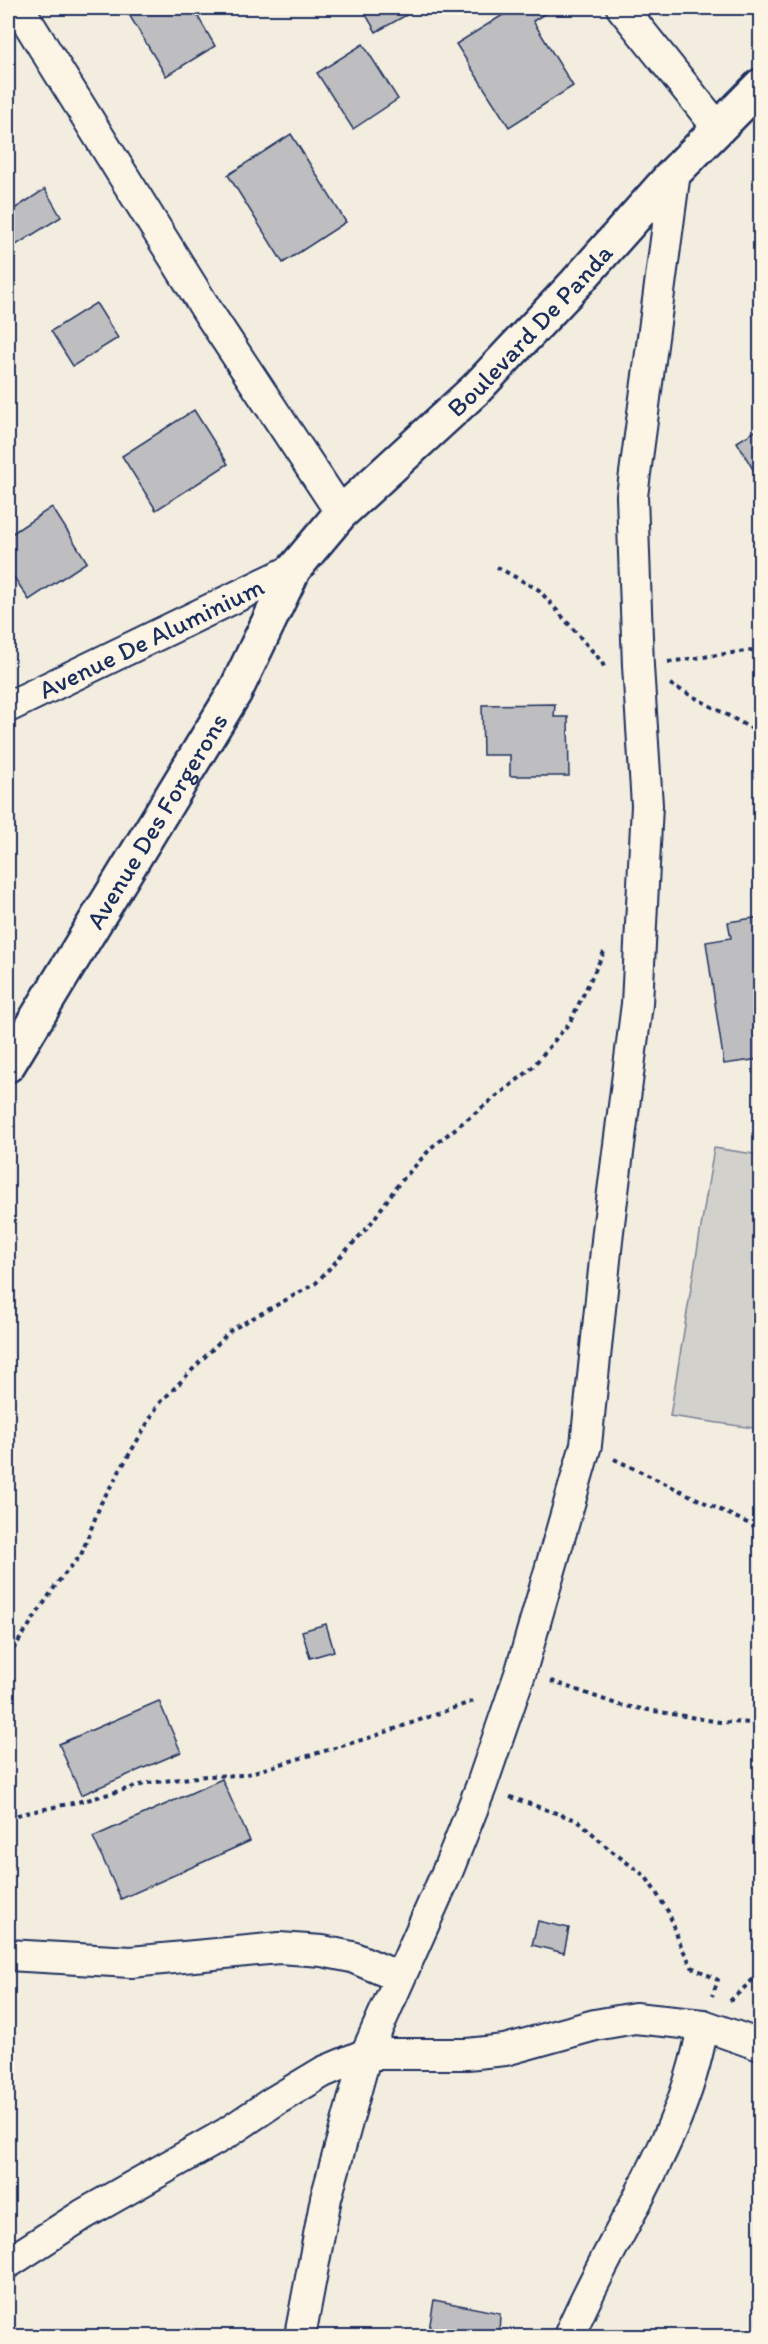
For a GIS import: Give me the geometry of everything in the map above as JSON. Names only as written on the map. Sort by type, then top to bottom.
[{"type":"street","points":[[19,8],[208,312],[341,513]]},
{"type":"street","points":[[622,8],[718,128]]},
{"type":"street","name":"Boulevard De Panda","points":[[294,569],[341,513],[476,389],[576,284],[675,172],[760,86]]},
{"type":"street","points":[[300,2337],[326,2198],[366,2054],[448,1870],[481,1787],[521,1671],[586,1445],[608,1231],[637,1004],[647,805],[638,666],[632,496],[675,172]]},
{"type":"street","name":"Avenue De Aluminium","points":[[8,707],[294,569]]},
{"type":"street","name":"Avenue Des Forgerons","points":[[8,1065],[235,692],[294,569]]},
{"type":"street","points":[[8,1955],[131,1962],[279,1948],[322,1951],[352,1957],[399,1977]]},
{"type":"street","points":[[8,2263],[84,2214],[228,2133],[323,2072],[366,2054],[466,2054],[505,2050],[595,2025],[636,2018],[703,2025],[760,2044]]},
{"type":"street","points":[[569,2337],[669,2132],[697,2063],[703,2025]]},
{"type":"path","points":[[497,567],[539,590],[602,662],[605,672]]},
{"type":"path","points":[[638,666],[760,649]]},
{"type":"path","points":[[638,666],[760,733]]},
{"type":"path","points":[[8,1657],[58,1582],[81,1555],[101,1503],[158,1405],[231,1330],[315,1284],[369,1226],[397,1186],[433,1146],[530,1070],[570,1022],[607,942]]},
{"type":"path","points":[[586,1445],[760,1529]]},
{"type":"path","points":[[521,1671],[620,1705],[720,1722],[760,1723]]},
{"type":"path","points":[[8,1817],[91,1799],[148,1783],[206,1776],[244,1775],[432,1718]]},
{"type":"path","points":[[481,1787],[579,1821],[609,1849],[646,1877],[669,1914],[692,1967],[718,1980],[703,2025]]},
{"type":"shaded area","points":[[714,1148],[760,1155],[760,1429],[670,1416]]},
{"type":"building","points":[[125,8],[193,8],[215,46],[166,76]]},
{"type":"building","points":[[362,8],[419,8],[376,32]]},
{"type":"building","points":[[514,8],[554,8],[533,21],[573,86],[509,127],[456,44]]},
{"type":"building","points":[[363,44],[398,99],[353,129],[317,73]]},
{"type":"building","points":[[291,134],[346,222],[283,263],[228,175]]},
{"type":"building","points":[[45,189],[61,217],[8,250],[8,213]]},
{"type":"building","points":[[96,303],[118,338],[73,366],[51,331]]},
{"type":"building","points":[[194,410],[228,464],[156,510],[122,456]]},
{"type":"building","points":[[760,428],[760,476],[758,478],[737,442]]},
{"type":"building","points":[[52,507],[87,562],[29,600],[8,568],[8,536]]},
{"type":"building","points":[[555,704],[554,717],[568,717],[569,776],[510,776],[510,755],[483,755],[482,705]]},
{"type":"building","points":[[760,917],[760,1059],[724,1064],[706,942],[731,938],[728,922]]},
{"type":"building","points":[[326,1624],[334,1651],[310,1658],[302,1631]]},
{"type":"building","points":[[159,1701],[181,1752],[81,1795],[59,1744]]},
{"type":"building","points":[[222,1779],[250,1841],[121,1899],[93,1837]]},
{"type":"building","points":[[538,1921],[569,1928],[564,1953],[532,1945]]},
{"type":"building","points":[[434,2300],[500,2313],[499,2336],[428,2336]]}]
